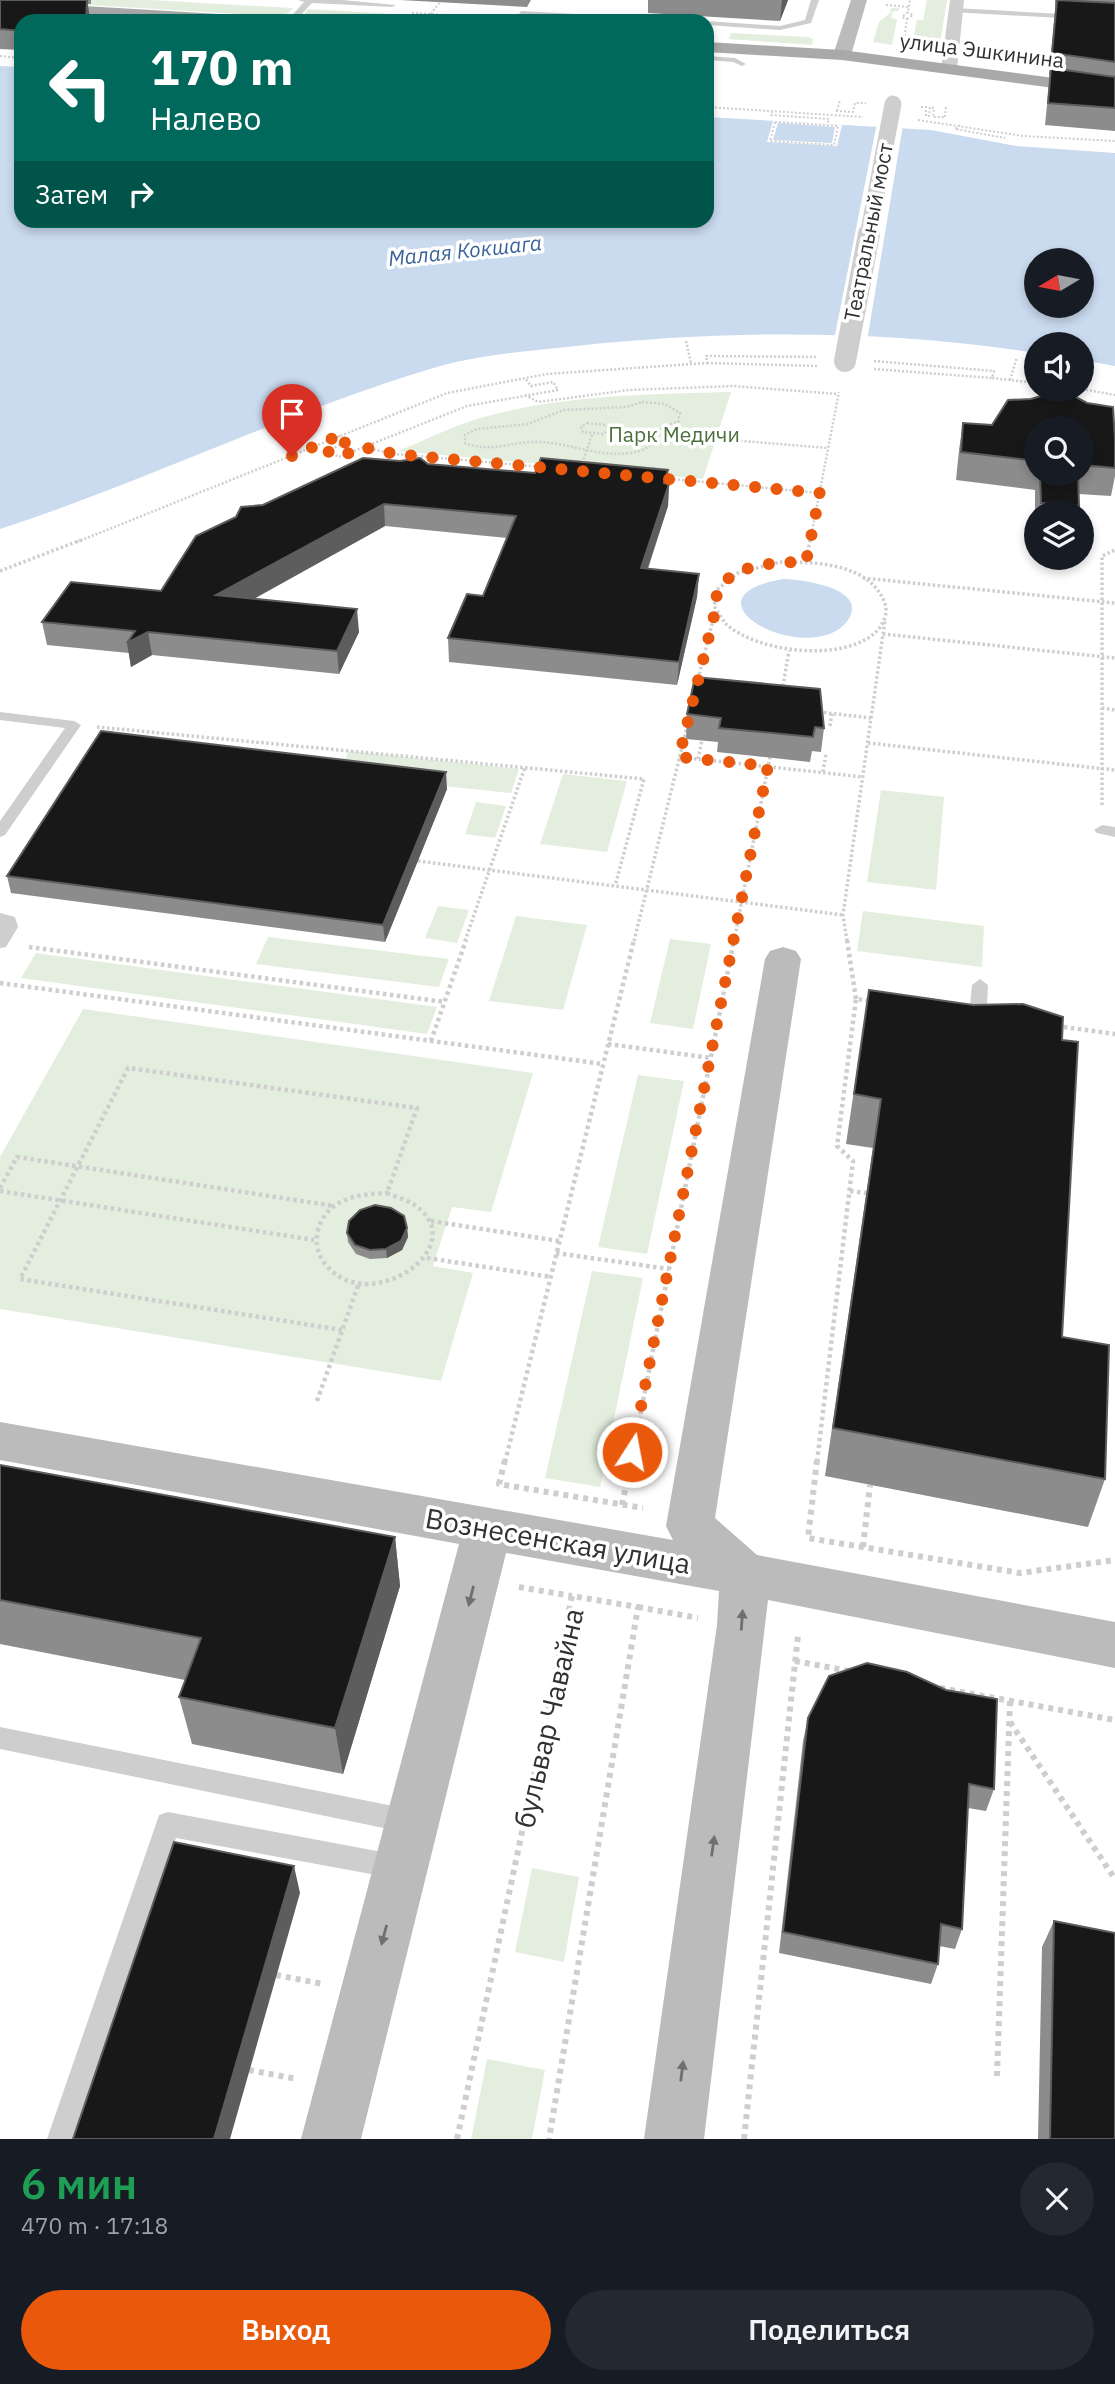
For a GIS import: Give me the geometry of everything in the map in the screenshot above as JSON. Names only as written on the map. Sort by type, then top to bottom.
[{"type":"main road","points":[[0,6],[134,14]]},
{"type":"main road","name":"улица Эшкинина","points":[[714,47],[842,55],[1115,91]]},
{"type":"street","points":[[842,55],[859,0]]},
{"type":"street","points":[[948,69],[956,5]]},
{"type":"street","name":"Театральный мост","points":[[854,360],[893,104]]},
{"type":"street","points":[[646,1556],[690,1526],[783,959]]},
{"type":"street","name":"Вознесенская улица","points":[[0,1441],[646,1556],[1115,1645]]},
{"type":"street","points":[[674,2139],[743,1625],[744,1574],[690,1526]]},
{"type":"street","points":[[331,2139],[488,1530]]},
{"type":"lane","points":[[302,0],[392,5]]},
{"type":"lane","points":[[714,23],[789,26],[808,22],[815,0]]},
{"type":"lane","points":[[297,14],[310,1]]},
{"type":"lane","points":[[956,5],[1038,15],[1115,19]]},
{"type":"lane","points":[[1038,15],[1040,8],[1049,6],[1115,9]]},
{"type":"lane","points":[[523,14],[542,14]]},
{"type":"lane","points":[[714,59],[734,60],[743,64]]},
{"type":"lane","points":[[0,716],[74,725],[0,832]]},
{"type":"lane","points":[[0,918],[9,921],[10,927],[0,943]]},
{"type":"lane","points":[[976,1040],[980,985]]},
{"type":"lane","points":[[0,1738],[408,1845]]},
{"type":"lane","points":[[61,2139],[167,1824],[408,1845]]},
{"type":"path","points":[[908,12],[910,0]]},
{"type":"path","points":[[431,14],[440,2]]},
{"type":"path","points":[[886,5],[909,7]]},
{"type":"path","points":[[727,108],[731,99]]},
{"type":"path","points":[[836,113],[840,100]]},
{"type":"path","points":[[714,107],[836,113],[853,112],[855,103]]},
{"type":"path","points":[[926,107],[926,116],[929,116],[930,107],[934,107],[933,117],[961,125],[1023,136],[1115,141]]},
{"type":"path","points":[[945,120],[946,107]]},
{"type":"path","points":[[772,111],[771,115],[829,119],[827,125]]},
{"type":"path","points":[[836,113],[862,117]]},
{"type":"path","points":[[915,120],[945,120]]},
{"type":"path","points":[[775,122],[827,125],[838,126],[834,145],[770,141],[775,122]]},
{"type":"path","points":[[961,125],[956,129],[1005,138]]},
{"type":"path","points":[[686,341],[691,363]]},
{"type":"path","points":[[707,363],[706,356],[817,357]]},
{"type":"path","points":[[1010,380],[1017,357]]},
{"type":"path","points":[[806,562],[838,394],[854,360],[993,371],[992,378]]},
{"type":"path","points":[[0,571],[175,505],[447,393],[524,378],[691,363],[759,364]]},
{"type":"path","points":[[912,371],[1024,382]]},
{"type":"path","points":[[338,436],[348,441],[327,451],[340,457],[467,406],[558,390],[553,383],[531,386],[524,378]]},
{"type":"path","points":[[525,395],[530,400],[542,401],[629,390],[733,386],[838,394]]},
{"type":"path","points":[[1094,391],[1115,395]]},
{"type":"path","points":[[642,401],[665,404],[680,413],[678,422],[663,426],[658,434],[655,443],[641,451],[630,453],[587,449],[553,442],[474,447],[465,443],[465,435],[477,429],[528,424],[564,411],[626,407],[642,401]]},
{"type":"path","points":[[609,430],[606,425],[598,423],[582,428],[583,432],[592,435],[609,430],[828,448]]},
{"type":"path","points":[[569,470],[581,469],[592,435]]},
{"type":"path","points":[[362,447],[395,454],[542,467]]},
{"type":"path","points":[[649,477],[820,493]]},
{"type":"path","points":[[1109,831],[1102,768],[1102,556],[1115,550]]},
{"type":"path","points":[[696,687],[715,612],[714,596],[719,586],[738,572],[780,562],[806,562],[847,571],[862,578],[880,592],[887,606],[843,915],[856,999],[837,1146],[853,1161],[808,1538],[1020,1573],[1115,1560]]},
{"type":"path","points":[[862,578],[1115,603]]},
{"type":"path","points":[[715,612],[727,627],[744,638],[789,650],[815,652],[860,642],[877,632],[885,620]]},
{"type":"path","points":[[883,634],[1115,658]]},
{"type":"path","points":[[781,696],[789,650]]},
{"type":"path","points":[[1102,708],[1115,709]]},
{"type":"path","points":[[806,711],[871,718]]},
{"type":"path","points":[[643,1508],[499,1484],[690,712]]},
{"type":"path","points":[[830,726],[832,713]]},
{"type":"path","points":[[74,725],[644,779],[615,886]]},
{"type":"path","points":[[698,759],[702,740]]},
{"type":"path","points":[[868,743],[1115,770]]},
{"type":"path","points":[[824,772],[826,753]]},
{"type":"path","points":[[679,757],[863,777]]},
{"type":"path","points":[[620,1514],[769,757]]},
{"type":"path","points":[[431,1041],[525,767]]},
{"type":"path","points":[[418,861],[843,915]]},
{"type":"path","points":[[0,943],[445,1002]]},
{"type":"path","points":[[0,983],[603,1064]]},
{"type":"path","points":[[856,999],[883,1003]]},
{"type":"path","points":[[1046,1025],[1115,1034]]},
{"type":"path","points":[[608,1044],[711,1058]]},
{"type":"path","points":[[342,1330],[20,1279],[128,1068],[417,1108],[387,1193]]},
{"type":"path","points":[[314,1240],[0,1190],[17,1157],[334,1206]]},
{"type":"path","points":[[850,1191],[866,1193]]},
{"type":"path","points":[[387,1193],[407,1198],[422,1208],[431,1221],[434,1239],[426,1258],[399,1278],[378,1283],[359,1283],[341,1278],[326,1268],[316,1253],[314,1240],[317,1227],[334,1206],[362,1195],[387,1193]]},
{"type":"path","points":[[431,1221],[559,1241]]},
{"type":"path","points":[[556,1253],[668,1269]]},
{"type":"path","points":[[426,1258],[551,1277]]},
{"type":"path","points":[[317,1401],[359,1283]]},
{"type":"path","points":[[863,1547],[870,1485]]},
{"type":"path","points":[[510,1586],[572,1596]]},
{"type":"path","name":"бульвар Чавайна","points":[[457,2139],[572,1596],[704,1619]]},
{"type":"path","points":[[549,2139],[638,1607]]},
{"type":"path","points":[[744,2139],[798,1635]]},
{"type":"path","points":[[795,1661],[862,1674]]},
{"type":"path","points":[[929,1686],[1115,1720]]},
{"type":"path","points":[[997,2076],[1010,1701]]},
{"type":"path","points":[[1010,1722],[1115,1878]]},
{"type":"path","points":[[276,1975],[330,1985]]},
{"type":"path","points":[[249,2070],[304,2080]]},
{"type":"green space","points":[[0,0],[151,0],[293,8],[284,14]]},
{"type":"green space","points":[[927,0],[947,0],[939,50],[912,46],[917,20],[923,20]]},
{"type":"green space","points":[[891,8],[899,8],[899,11],[893,11],[891,18],[897,19],[892,45],[873,42],[879,22],[890,13]]},
{"type":"green space","points":[[308,9],[392,14],[305,14]]},
{"type":"green space","points":[[731,33],[813,39],[812,45],[729,39]]},
{"type":"green space","name":"Парк Медичи","points":[[731,392],[703,479],[398,451],[467,422],[539,405],[603,397]]},
{"type":"green space","points":[[349,751],[519,769],[511,793],[338,775]]},
{"type":"green space","points":[[563,774],[627,781],[607,852],[540,844]]},
{"type":"green space","points":[[881,790],[944,797],[936,890],[867,882]]},
{"type":"green space","points":[[476,802],[506,806],[495,838],[465,834]]},
{"type":"green space","points":[[438,906],[469,910],[457,943],[425,938]]},
{"type":"green space","points":[[863,911],[984,926],[982,967],[857,951]]},
{"type":"green space","points":[[516,916],[587,925],[563,1010],[489,1001]]},
{"type":"green space","points":[[268,937],[449,959],[439,987],[256,964]]},
{"type":"green space","points":[[670,939],[711,944],[693,1029],[650,1023]]},
{"type":"green space","points":[[36,953],[437,1007],[427,1034],[21,978]]},
{"type":"green space","points":[[83,1009],[533,1073],[491,1212],[452,1207],[433,1266],[473,1273],[441,1381],[0,1309],[0,1157]]},
{"type":"green space","points":[[638,1075],[684,1081],[647,1254],[598,1247]]},
{"type":"green space","points":[[592,1271],[643,1278],[600,1487],[545,1478]]},
{"type":"green space","points":[[532,1868],[579,1877],[564,1962],[515,1952]]},
{"type":"green space","points":[[487,2059],[545,2070],[532,2139],[471,2139]]},
{"type":"water","name":"Малая Кокшага","points":[[0,66],[14,67],[14,228],[714,228],[714,117],[931,130],[1016,146],[1115,153],[1115,366],[1094,362],[1094,332],[1024,332],[1024,351],[864,336],[749,335],[633,341],[501,354],[445,365],[373,388],[266,427],[108,491],[0,529]]},
{"type":"water","points":[[783,579],[817,584],[842,593],[850,600],[852,609],[848,620],[830,634],[807,638],[782,634],[760,626],[745,614],[741,601],[752,588]]},
{"type":"pier","points":[[773,121],[842,125],[837,146],[767,142]],"holes":[[[778,123],[835,127],[832,143],[773,140]]]},
{"type":"pier","points":[[877,123],[903,125],[867,341],[834,340]]},
{"type":"building","points":[[0,0],[87,0],[86,14],[14,14],[14,30],[0,29]]},
{"type":"building","points":[[1057,0],[1115,3],[1115,62],[1052,53]]},
{"type":"building","points":[[1051,68],[1115,77],[1115,108],[1048,103]]},
{"type":"building","points":[[1008,400],[1085,402],[1113,407],[1115,468],[1094,466],[1094,416],[1024,416],[1024,460],[961,452],[963,423],[992,425]]},
{"type":"building","points":[[363,458],[400,461],[420,458],[428,464],[535,473],[541,458],[668,470],[664,483],[669,484],[641,568],[699,574],[679,662],[448,638],[467,594],[483,596],[516,516],[384,504],[216,595],[357,609],[337,651],[148,632],[127,643],[135,631],[42,622],[71,582],[161,591],[196,536],[236,517],[241,507],[263,505]]},
{"type":"building","points":[[1040,486],[1078,486],[1079,500],[1041,500]]},
{"type":"building","points":[[695,677],[820,689],[824,728],[815,727],[813,737],[719,728],[721,718],[687,714]]},
{"type":"building","points":[[101,731],[446,772],[383,925],[7,876]]},
{"type":"building","points":[[869,990],[973,1005],[1023,1004],[1063,1017],[1062,1040],[1078,1042],[1062,1337],[1109,1345],[1105,1479],[833,1428],[881,1099],[854,1094]]},
{"type":"building","points":[[375,1205],[391,1208],[404,1216],[407,1228],[401,1241],[386,1249],[370,1250],[355,1245],[347,1233],[349,1221],[360,1210]]},
{"type":"building","points":[[0,1465],[395,1537],[335,1728],[179,1697],[201,1638],[0,1600]]},
{"type":"building","points":[[867,1663],[907,1672],[946,1690],[997,1699],[994,1789],[969,1784],[962,1929],[941,1924],[938,1964],[783,1932],[808,1718],[829,1676]]},
{"type":"building","points":[[174,1842],[294,1866],[214,2139],[73,2139]]},
{"type":"building","points":[[1054,1921],[1115,1933],[1115,2139],[1050,2139]]},
{"type":"route","points":[[292,456],[338,436],[348,441],[327,451],[340,457],[362,447],[395,454],[820,493],[806,562],[758,565],[738,572],[719,586],[714,596],[715,612],[679,757],[768,766],[632,1452]]}]
